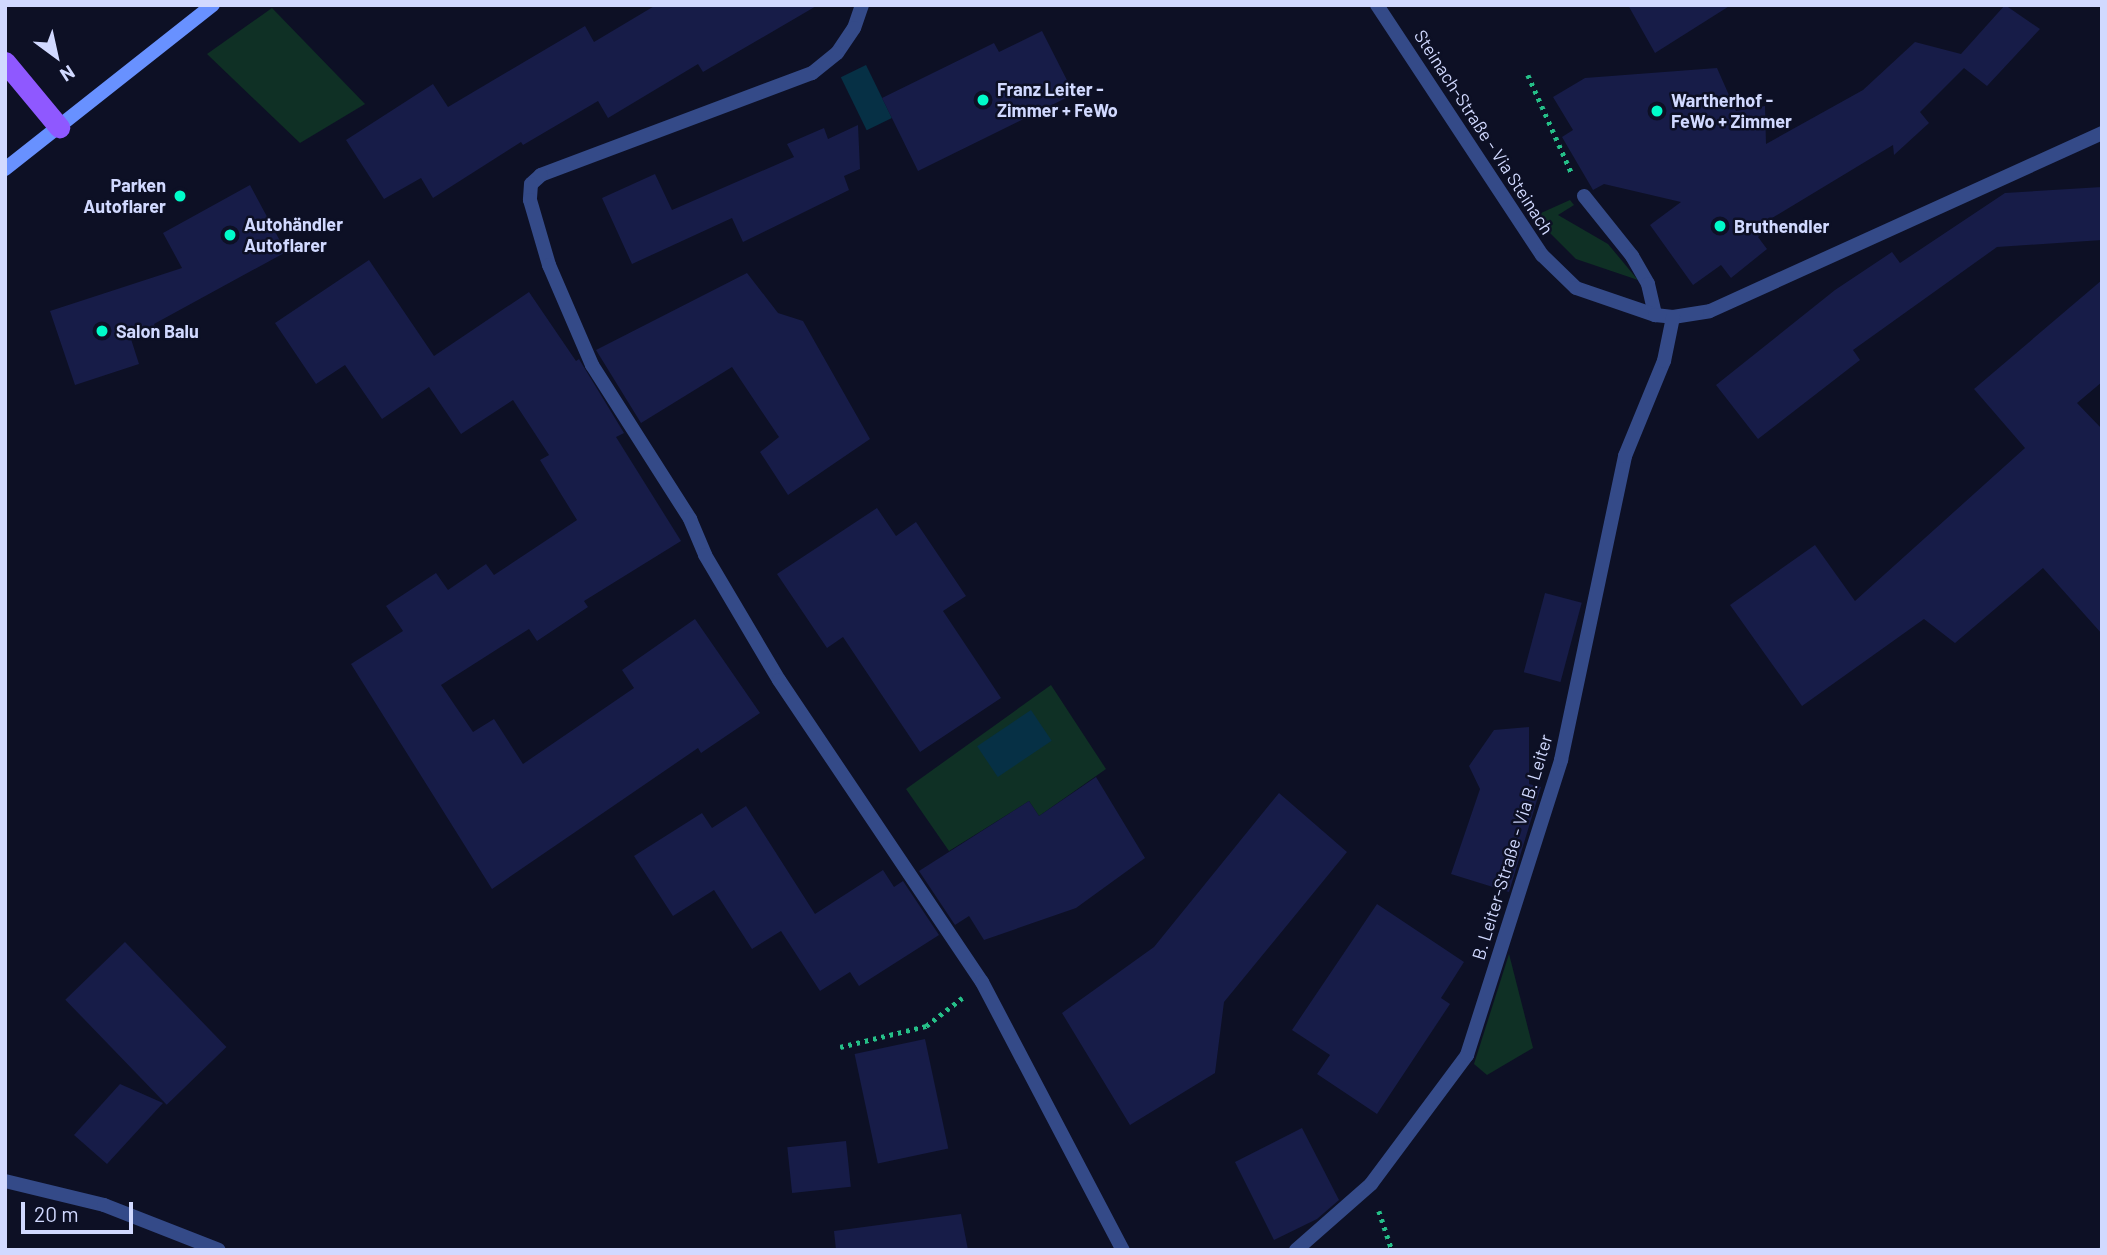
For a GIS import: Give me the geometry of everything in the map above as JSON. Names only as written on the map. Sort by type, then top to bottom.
[{"type":"main road","points":[[5,169],[213,5]]},
{"type":"main road","points":[[5,62],[59,127]]},
{"type":"street","points":[[862,5],[837,53],[812,73],[541,175],[531,184],[530,200],[548,265],[592,365],[690,519],[705,555],[779,680],[982,982],[1123,1250]]},
{"type":"street","name":"Steinach-Straße - Via Steinach","points":[[1377,5],[1542,255],[1576,288],[1655,316],[1673,317],[1710,311],[2102,133]]},
{"type":"street","points":[[1584,195],[1632,256],[1648,284],[1655,316]]},
{"type":"street","name":"B. Leiter-Straße - Via B. Leiter","points":[[1296,1250],[1371,1184],[1467,1055],[1561,760],[1625,456],[1671,341],[1673,317]]},
{"type":"street","points":[[5,1194],[11,1182],[104,1205],[219,1250]]},
{"type":"path","points":[[1528,75],[1574,178]]},
{"type":"path","points":[[840,1047],[926,1026],[982,982]]},
{"type":"path","points":[[1371,1184],[1392,1250]]},
{"type":"green space","points":[[272,8],[365,104],[300,143],[207,54]]},
{"type":"green space","points":[[1570,200],[1574,205],[1558,215],[1608,244],[1638,280],[1576,259],[1536,217]]},
{"type":"green space","points":[[1051,685],[1106,769],[1039,816],[1029,801],[949,851],[906,789]]},
{"type":"green space","points":[[1509,954],[1533,1048],[1487,1075],[1474,1064]]},
{"type":"water","points":[[866,65],[892,118],[867,130],[841,77]]},
{"type":"water","points":[[1031,710],[1052,741],[998,777],[977,746]]},
{"type":"building","points":[[656,5],[818,5],[703,72],[698,64],[608,118],[598,101],[523,145],[521,142],[433,198],[421,178],[384,199],[346,140],[433,84],[448,107],[585,26],[594,42]]},
{"type":"building","points":[[1628,5],[1731,5],[1655,53]]},
{"type":"building","points":[[2005,5],[2040,29],[1987,86],[1964,68],[1920,112],[1929,123],[1894,155],[1893,145],[1772,218],[1776,224],[1758,237],[1767,249],[1731,278],[1721,265],[1693,285],[1650,225],[1681,202],[1604,184],[1593,190],[1562,137],[1573,130],[1553,97],[1585,78],[1717,68],[1736,111],[1765,106],[1766,144],[1863,90],[1915,42],[1961,54]]},
{"type":"building","points":[[1042,31],[1074,94],[918,171],[882,98],[994,43],[999,52]]},
{"type":"building","points":[[858,125],[860,169],[844,176],[849,190],[743,242],[732,218],[632,264],[602,198],[655,174],[672,210],[794,157],[787,144],[824,128],[828,139]]},
{"type":"building","points":[[250,185],[286,252],[154,324],[157,331],[131,339],[139,364],[75,385],[50,311],[182,268],[163,233]]},
{"type":"building","points":[[2102,187],[2102,240],[1997,247],[1853,350],[1860,360],[1758,439],[1716,385],[1835,290],[1892,252],[1900,263],[2005,193]]},
{"type":"building","points":[[369,260],[434,356],[529,292],[576,361],[579,359],[624,433],[616,437],[681,541],[584,601],[588,607],[537,641],[529,629],[441,685],[473,732],[494,719],[523,764],[634,688],[622,670],[695,619],[760,713],[701,753],[698,748],[492,889],[351,664],[403,631],[386,606],[436,573],[448,590],[486,564],[494,575],[577,520],[540,460],[549,455],[513,400],[461,434],[429,387],[382,419],[345,365],[316,384],[275,323]]},
{"type":"building","points":[[747,273],[778,313],[803,321],[870,439],[788,495],[760,452],[779,437],[732,367],[641,423],[596,350]]},
{"type":"building","points":[[2102,280],[2102,382],[2077,403],[2102,429],[2102,634],[2043,568],[1955,643],[1924,619],[1802,706],[1730,605],[1815,545],[1855,601],[2025,448],[1974,389]]},
{"type":"building","points":[[877,508],[896,536],[916,522],[966,596],[943,611],[1001,698],[920,752],[843,637],[827,648],[777,574]]},
{"type":"building","points":[[1545,593],[1582,603],[1560,682],[1524,672]]},
{"type":"building","points":[[1529,727],[1529,784],[1541,787],[1509,892],[1451,874],[1480,789],[1469,766],[1494,730]]},
{"type":"building","points":[[1096,777],[1145,858],[1076,908],[984,940],[969,916],[955,925],[919,871],[1029,801],[1039,816]]},
{"type":"building","points":[[1279,793],[1347,852],[1224,1002],[1215,1073],[1130,1125],[1062,1013],[1154,947]]},
{"type":"building","points":[[746,806],[815,914],[883,870],[894,887],[903,881],[939,935],[859,986],[850,972],[820,991],[781,931],[752,949],[714,890],[673,916],[634,856],[702,813],[712,828]]},
{"type":"building","points":[[1377,904],[1464,962],[1441,998],[1450,1004],[1377,1114],[1317,1074],[1330,1055],[1292,1030]]},
{"type":"building","points":[[125,942],[226,1047],[167,1105],[65,1000]]},
{"type":"building","points":[[925,1039],[948,1149],[878,1164],[855,1054]]},
{"type":"building","points":[[120,1084],[163,1103],[107,1164],[74,1135]]},
{"type":"building","points":[[1302,1128],[1339,1200],[1317,1219],[1274,1240],[1235,1162]]},
{"type":"building","points":[[846,1141],[851,1187],[792,1193],[787,1147]]},
{"type":"building","points":[[961,1214],[968,1250],[836,1250],[834,1231]]},
{"type":"place","name":"Franz Leiter - Zimmer + FeWo","points":[[983,100]]},
{"type":"place","name":"Wartherhof - FeWo + Zimmer","points":[[1657,111]]},
{"type":"place","name":"Parken Autoflarer","points":[[180,196]]},
{"type":"place","name":"Bruthendler","points":[[1720,226]]},
{"type":"place","name":"Autohändler Autoflarer","points":[[230,235]]},
{"type":"place","name":"Salon Balu","points":[[102,331]]}]
